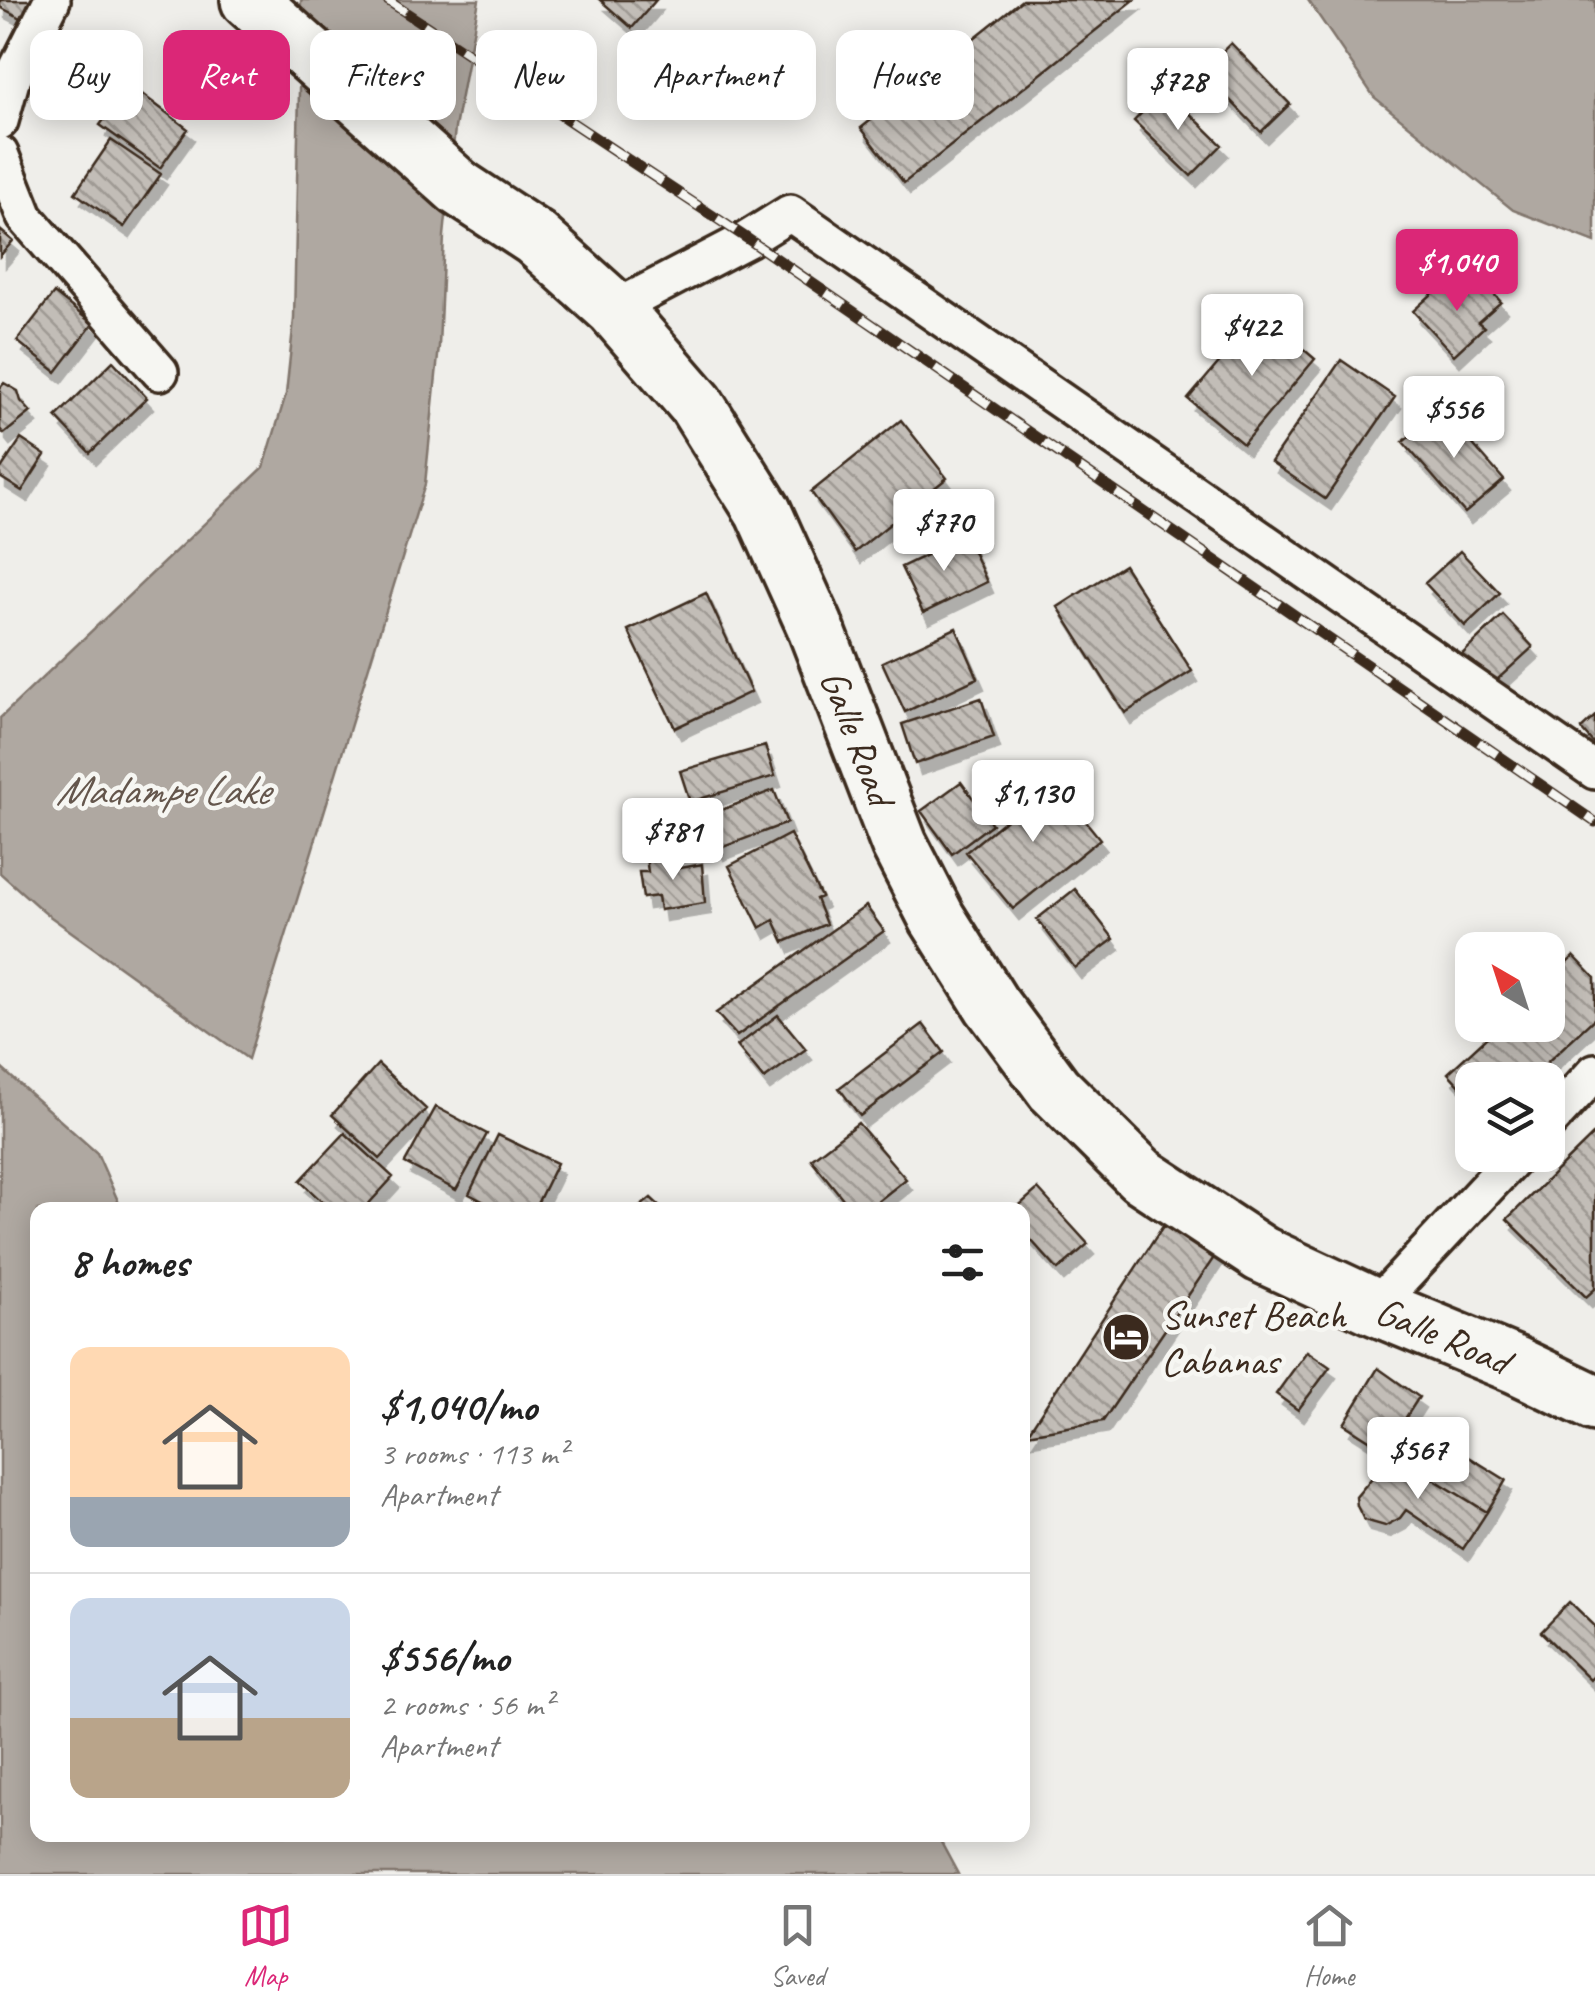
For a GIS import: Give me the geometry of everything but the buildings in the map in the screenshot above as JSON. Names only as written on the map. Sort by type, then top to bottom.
[{"type":"highway","name":"Galle Road","points":[[249,0],[459,188],[535,238],[614,309],[696,404],[763,511],[814,624],[899,844],[937,918],[990,1004],[1054,1089],[1141,1175],[1262,1254],[1595,1402]]},
{"type":"street","points":[[0,121],[12,81],[52,0]]},
{"type":"street","points":[[0,154],[25,217],[160,372]]},
{"type":"street","points":[[614,309],[790,213],[1595,770]]},
{"type":"street","points":[[1565,1105],[1595,1072]]},
{"type":"street","points":[[1375,1307],[1501,1172]]},
{"type":"water","name":"Madampe Lake","points":[[301,0],[479,0],[455,128],[425,484],[248,1059],[44,912],[0,873],[0,718],[264,467],[286,394],[294,319]]},
{"type":"water","points":[[1308,0],[1595,0],[1595,242],[1513,210],[1374,97]]},
{"type":"water","points":[[0,1067],[97,1153],[118,1202],[30,1202],[30,1842],[941,1842],[958,1874],[0,1874]]},
{"type":"railway","points":[[387,0],[748,239],[1595,822]]},
{"type":"place","name":"Sunset Beach Cabanas","points":[[1126,1337]]}]
